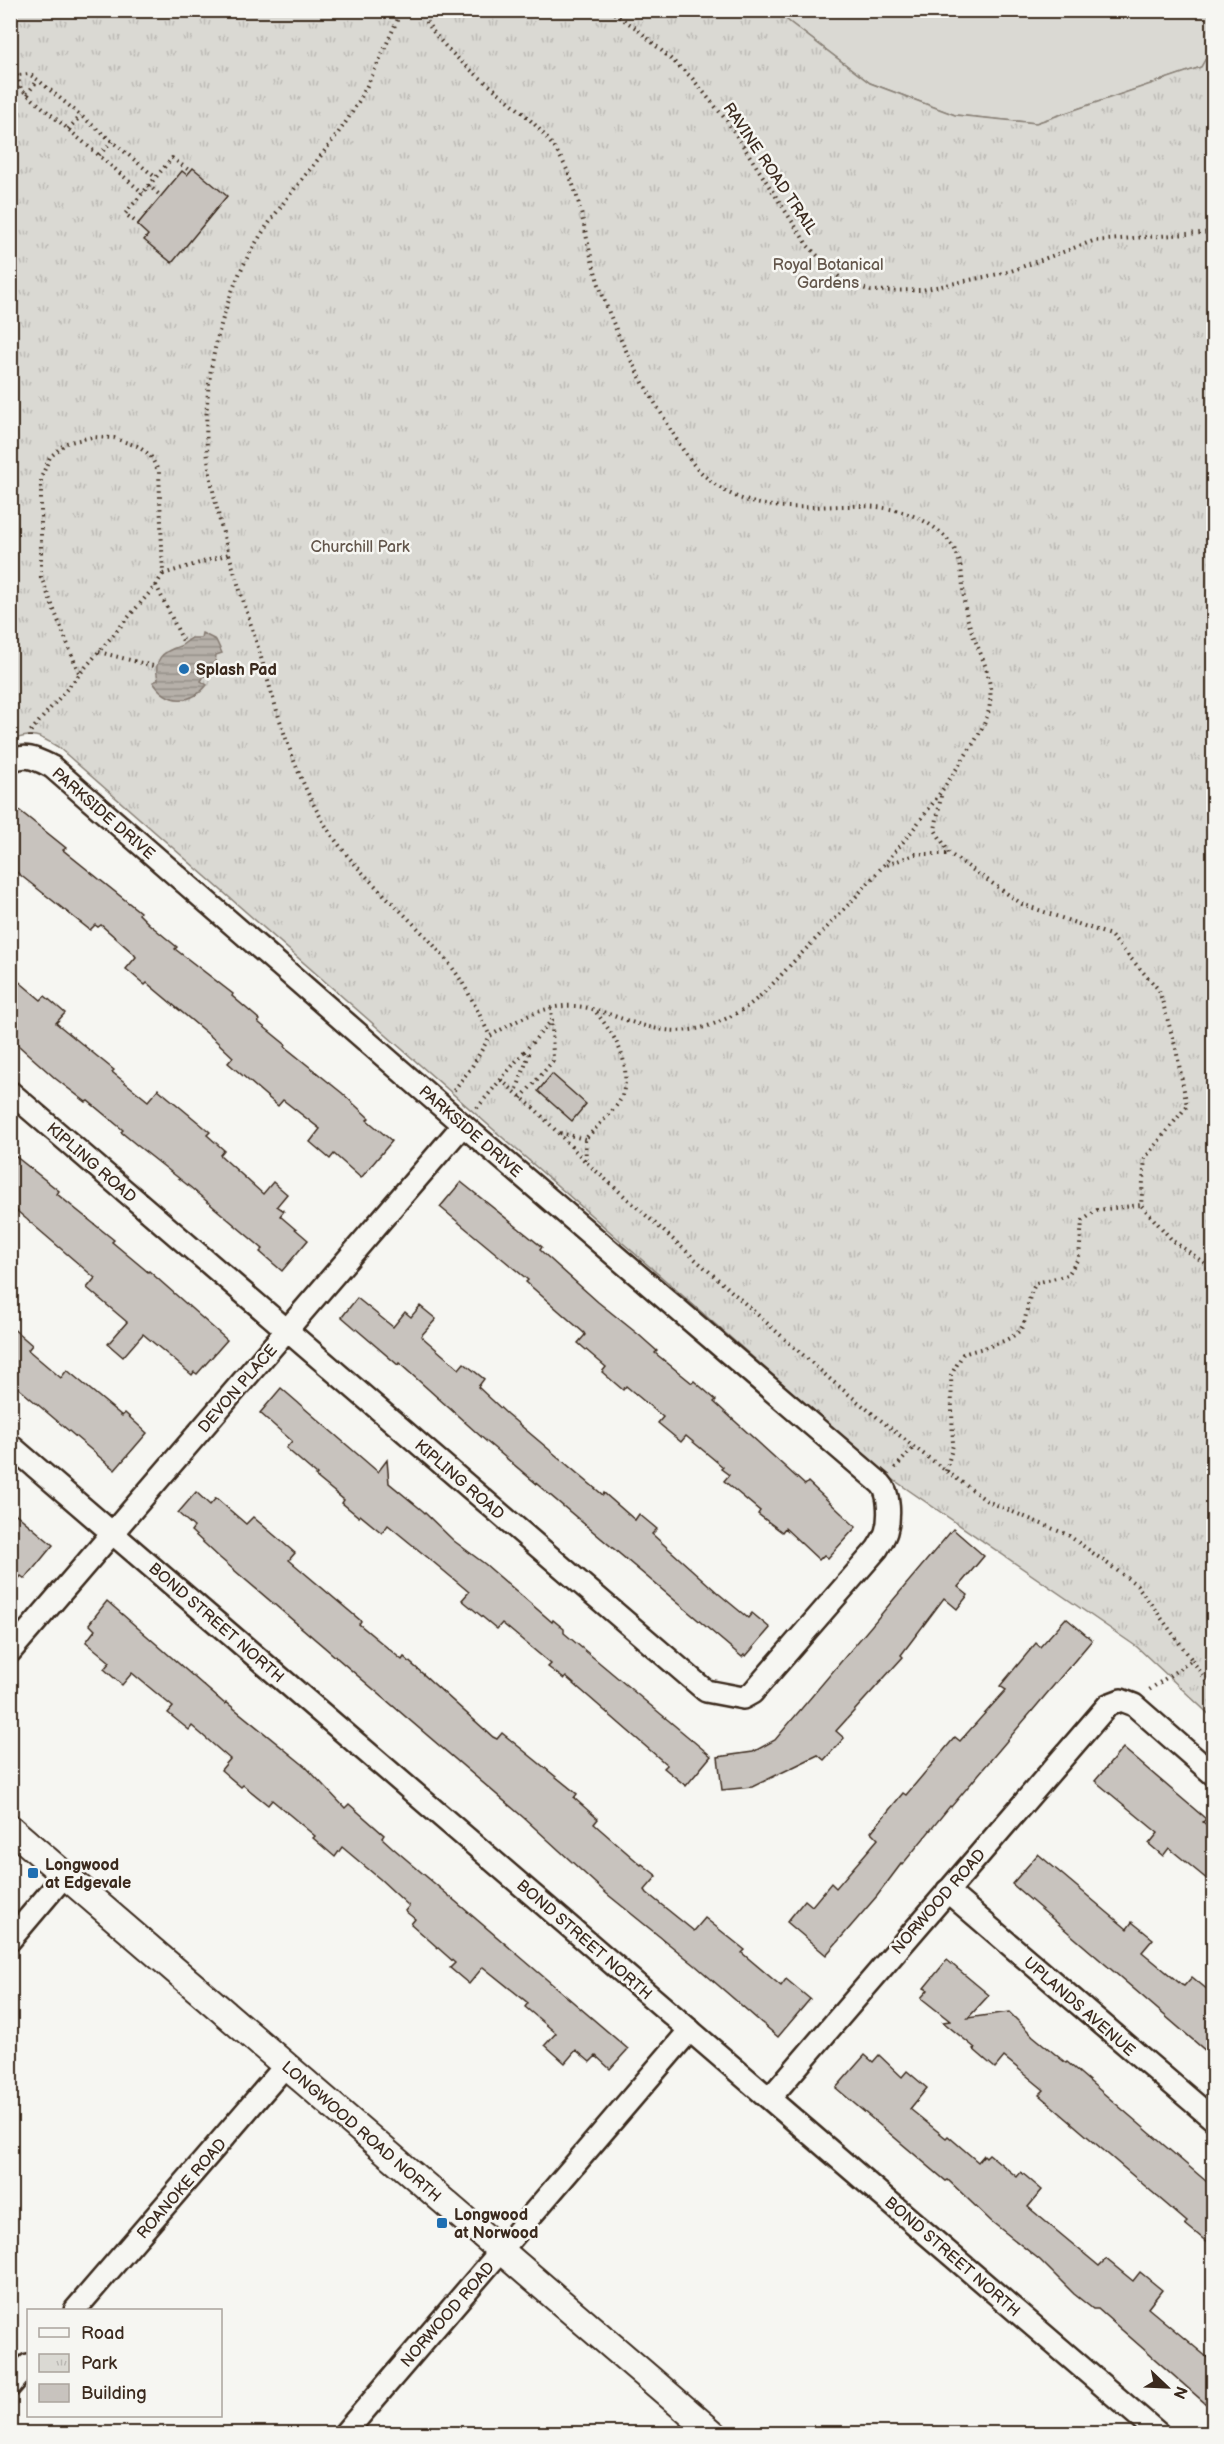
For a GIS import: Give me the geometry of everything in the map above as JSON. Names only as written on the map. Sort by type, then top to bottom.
[{"type":"street","name":"PARKSIDE DRIVE","points":[[20,759],[52,767],[880,1484]]},
{"type":"street","name":"KIPLING ROAD","points":[[10,1092],[706,1690],[743,1698],[752,1693],[877,1549],[886,1532],[888,1503],[885,1488],[880,1484]]},
{"type":"street","name":"DEVON PLACE","points":[[10,1652],[463,1125]]},
{"type":"street","name":"BOND STREET NORTH","points":[[10,1445],[1159,2433]]},
{"type":"street","name":"NORWOOD ROAD","points":[[770,2098],[1108,1705],[1121,1700],[1130,1704]]},
{"type":"street","points":[[1130,1704],[1214,1775]]},
{"type":"street","name":"LONGWOOD ROAD NORTH","points":[[10,1828],[714,2433]]},
{"type":"street","points":[[10,1940],[65,1875]]},
{"type":"street","name":"UPLANDS AVENUE","points":[[947,1891],[1214,2120]]},
{"type":"street","name":"NORWOOD ROAD","points":[[344,2433],[690,2030]]},
{"type":"street","name":"ROANOKE ROAD","points":[[76,2309],[286,2065]]},
{"type":"street","points":[[10,2386],[27,2366]]},
{"type":"path","points":[[404,10],[399,16],[362,96],[342,128],[263,234],[242,268],[227,305],[210,378],[207,424],[209,466],[229,554],[287,744],[302,783],[325,825],[353,860],[446,959],[462,980],[490,1036]]},
{"type":"path","points":[[420,10],[440,43],[529,118],[547,137],[560,157],[571,178],[608,312],[629,360],[684,451],[707,479],[744,498],[781,508],[869,505],[896,510],[932,526],[945,537],[961,563],[964,606],[969,626],[986,663],[990,681],[987,718],[975,741],[918,826],[855,899],[745,1008],[720,1021],[676,1033],[644,1027],[578,1006],[551,1008],[531,1014],[490,1036],[471,1068],[440,1105]]},
{"type":"path","name":"RAVINE ROAD TRAIL","points":[[609,10],[636,28],[692,78],[727,121],[808,246],[842,280],[871,291],[922,290],[1008,272],[1093,241],[1214,232]]},
{"type":"path","points":[[10,69],[17,75],[18,87],[143,192]]},
{"type":"path","points":[[17,75],[29,74],[39,80],[155,177]]},
{"type":"path","points":[[27,94],[39,80]]},
{"type":"path","points":[[68,129],[81,116]]},
{"type":"path","points":[[99,155],[112,141]]},
{"type":"path","points":[[139,224],[124,214],[172,158],[190,171]]},
{"type":"path","points":[[148,185],[161,196]]},
{"type":"path","points":[[20,759],[30,732],[156,585],[163,574],[159,472],[150,455],[137,446],[114,438],[92,437],[66,443],[50,458],[41,478],[41,577],[80,673]]},
{"type":"path","points":[[163,574],[229,554]]},
{"type":"path","points":[[156,585],[183,641]]},
{"type":"path","points":[[99,651],[153,666]]},
{"type":"path","points":[[941,793],[935,830],[950,854],[1022,904],[1110,935],[1159,990],[1176,1049],[1187,1106],[1145,1158],[1141,1205],[1173,1241],[1214,1272]]},
{"type":"path","points":[[885,866],[915,854],[950,854]]},
{"type":"path","points":[[521,1098],[553,1061],[551,1008]]},
{"type":"path","points":[[586,1162],[585,1139],[622,1098],[625,1062],[615,1035],[595,1010]]},
{"type":"path","points":[[463,1125],[552,1020]]},
{"type":"path","points":[[516,1092],[530,1054],[524,1052]]},
{"type":"path","points":[[501,1080],[560,1134],[586,1162],[831,1380],[914,1447],[987,1501],[1068,1535],[1137,1585],[1214,1691]]},
{"type":"path","points":[[560,1134],[585,1139]]},
{"type":"path","points":[[946,1471],[953,1445],[951,1375],[963,1354],[1007,1340],[1023,1326],[1029,1294],[1036,1282],[1068,1275],[1079,1257],[1082,1221],[1097,1210],[1141,1205]]},
{"type":"path","points":[[880,1484],[914,1447]]},
{"type":"path","points":[[1130,1704],[1192,1660]]},
{"type":"green space","name":"Churchill Park","points":[[11,11],[775,11],[870,83],[955,115],[1036,123],[1201,67],[1213,46],[1213,1718],[1137,1647],[888,1476],[58,747],[35,736],[11,740]]},
{"type":"green space","points":[[775,11],[1213,11],[1213,46],[1201,67],[1036,123],[955,115],[870,83]]},
{"type":"shaded area","name":"Splash Pad","points":[[202,633],[216,640],[222,653],[216,655],[213,666],[201,681],[207,685],[201,692],[187,699],[165,695],[153,682],[158,680],[157,667],[160,657],[192,638],[201,638]]},
{"type":"building","points":[[193,168],[227,196],[172,263],[144,240],[148,235],[137,225],[182,171],[187,175]]},
{"type":"building","points":[[10,803],[66,848],[63,850],[140,912],[139,914],[149,924],[177,947],[175,949],[233,994],[232,996],[260,1020],[258,1022],[286,1045],[285,1047],[342,1093],[369,1118],[367,1120],[392,1141],[361,1178],[334,1154],[330,1159],[310,1142],[320,1129],[283,1100],[278,1106],[228,1063],[233,1057],[215,1040],[147,983],[145,985],[126,969],[136,957],[134,954],[101,925],[98,927],[95,925],[90,930],[10,867]]},
{"type":"building","points":[[10,974],[41,1000],[45,996],[65,1013],[56,1023],[148,1101],[158,1089],[210,1132],[207,1135],[224,1150],[220,1155],[263,1194],[273,1182],[287,1194],[277,1206],[284,1211],[280,1216],[308,1240],[282,1271],[260,1252],[263,1249],[121,1132],[123,1130],[88,1101],[86,1102],[56,1079],[10,1038]]},
{"type":"building","points":[[552,1074],[586,1104],[572,1121],[538,1091]]},
{"type":"building","points":[[10,1152],[59,1191],[57,1194],[114,1240],[112,1242],[149,1271],[227,1340],[197,1374],[194,1372],[192,1375],[143,1334],[123,1357],[108,1344],[127,1322],[87,1288],[95,1278],[10,1205]]},
{"type":"building","points":[[461,1182],[542,1247],[540,1250],[657,1351],[655,1353],[716,1400],[714,1402],[805,1485],[808,1482],[856,1527],[828,1558],[824,1555],[819,1560],[785,1528],[782,1532],[758,1514],[760,1511],[724,1481],[729,1475],[721,1469],[723,1467],[686,1436],[681,1442],[658,1423],[663,1417],[626,1386],[623,1390],[602,1372],[606,1367],[578,1343],[585,1335],[584,1333],[526,1282],[528,1280],[440,1207]]},
{"type":"building","points":[[357,1298],[393,1327],[405,1312],[411,1317],[420,1306],[436,1319],[421,1336],[459,1369],[464,1363],[484,1379],[478,1387],[507,1414],[635,1520],[639,1514],[657,1529],[652,1534],[748,1618],[752,1613],[770,1628],[746,1656],[742,1657],[487,1442],[399,1363],[398,1365],[342,1317]]},
{"type":"building","points":[[10,1326],[32,1345],[28,1350],[61,1378],[67,1370],[122,1416],[125,1413],[147,1433],[115,1470],[10,1381]]},
{"type":"building","points":[[281,1388],[378,1472],[387,1460],[389,1483],[454,1541],[485,1564],[552,1622],[553,1620],[564,1629],[564,1633],[711,1756],[686,1786],[664,1768],[667,1765],[566,1677],[564,1679],[548,1667],[551,1664],[502,1623],[497,1629],[462,1600],[469,1592],[388,1525],[382,1533],[360,1515],[359,1517],[342,1503],[344,1500],[286,1448],[292,1441],[260,1413]]},
{"type":"building","points":[[196,1492],[210,1505],[216,1498],[246,1524],[253,1517],[295,1553],[289,1560],[361,1621],[359,1624],[402,1660],[404,1657],[493,1737],[497,1739],[502,1733],[577,1794],[574,1798],[598,1819],[594,1824],[657,1876],[645,1890],[647,1893],[694,1931],[705,1918],[745,1950],[742,1953],[781,1986],[786,1979],[810,1999],[778,2037],[696,1966],[607,1894],[524,1818],[191,1531],[194,1527],[178,1513]]},
{"type":"building","points":[[10,1509],[53,1545],[25,1579],[21,1576],[10,1589]]},
{"type":"building","points":[[953,1529],[984,1556],[958,1587],[968,1595],[957,1609],[944,1598],[901,1655],[903,1657],[836,1731],[844,1738],[824,1760],[818,1755],[752,1787],[722,1790],[718,1757],[753,1752],[775,1740]]},
{"type":"building","points":[[107,1601],[225,1704],[226,1702],[306,1767],[345,1808],[349,1804],[384,1835],[382,1838],[393,1848],[628,2049],[610,2069],[596,2056],[590,2062],[576,2050],[565,2063],[545,2045],[556,2033],[525,2007],[528,2003],[483,1967],[469,1984],[450,1968],[455,1963],[411,1924],[415,1919],[405,1911],[409,1906],[380,1879],[342,1847],[335,1857],[313,1838],[315,1836],[272,1800],[268,1805],[243,1785],[241,1787],[221,1770],[230,1759],[192,1726],[189,1730],[168,1713],[173,1707],[132,1673],[122,1685],[104,1669],[110,1662],[86,1642],[95,1630],[89,1624]]},
{"type":"building","points":[[1066,1618],[1092,1640],[826,1955],[787,1922],[805,1900],[812,1906],[831,1883],[836,1888],[878,1839],[871,1832],[903,1793],[906,1795],[955,1737],[960,1741],[1006,1690],[1000,1686],[1036,1643],[1040,1647]]},
{"type":"building","points":[[1123,1748],[1206,1819],[1203,1822],[1214,1831],[1214,1885],[1169,1848],[1163,1856],[1149,1844],[1158,1833],[1095,1781]]},
{"type":"building","points":[[1038,1854],[1127,1929],[1132,1922],[1153,1939],[1142,1952],[1182,1985],[1184,1986],[1192,1977],[1214,1995],[1214,2058],[1012,1884]]},
{"type":"building","points":[[947,1960],[989,1995],[968,2018],[1009,2012],[1033,2036],[1067,2062],[1214,2188],[1214,2248],[1185,2224],[1187,2222],[1039,2095],[1044,2090],[1004,2057],[995,2068],[943,2022],[950,2021],[921,1998],[928,1990],[924,1988]]},
{"type":"building","points":[[865,2055],[873,2062],[879,2055],[902,2077],[907,2071],[927,2088],[910,2109],[946,2138],[948,2136],[978,2162],[984,2155],[986,2157],[989,2154],[1017,2177],[1021,2172],[1042,2190],[1028,2207],[1099,2266],[1106,2259],[1133,2281],[1140,2272],[1162,2290],[1148,2308],[1214,2363],[1214,2411],[1098,2309],[1093,2309],[1074,2294],[1040,2260],[992,2222],[948,2180],[946,2181],[836,2088]]},
{"type":"place","name":"Splash Pad","points":[[184,669]]},
{"type":"place","name":"Longwood at Edgevale","points":[[33,1873]]},
{"type":"place","name":"Longwood at Norwood","points":[[442,2223]]},
{"type":"park label","name":"Royal Botanical Gardens","points":[[828,273]]}]
